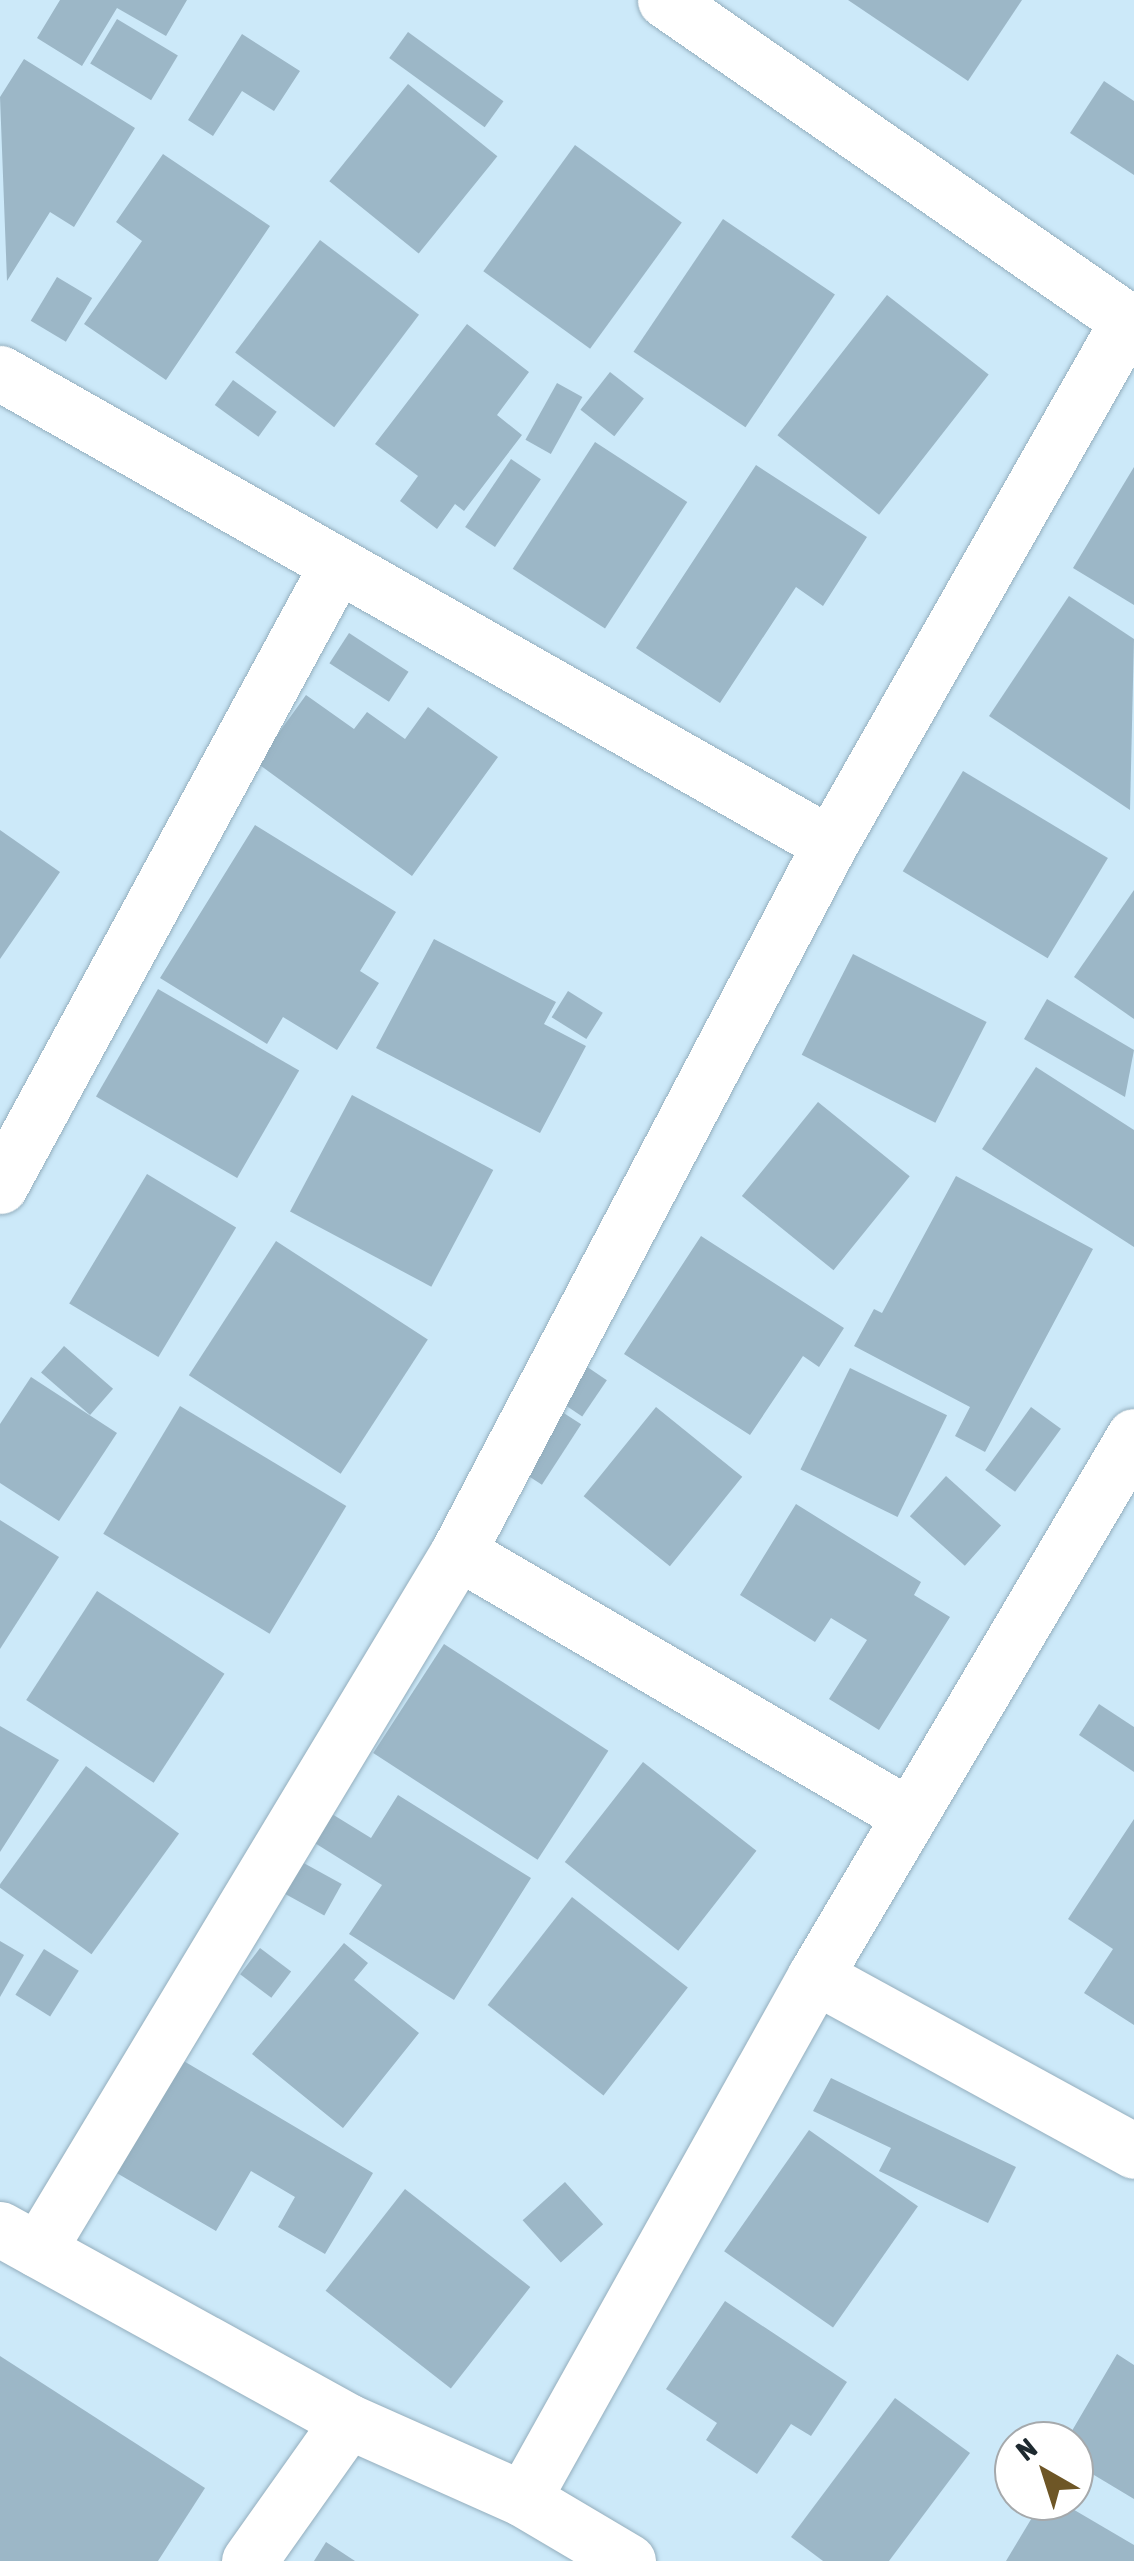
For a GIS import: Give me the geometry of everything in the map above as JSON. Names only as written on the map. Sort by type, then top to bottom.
[{"type":"street","points":[[628,2561],[522,2499],[348,2421],[19,2240],[458,1552],[830,844],[1130,323],[692,6]]},
{"type":"street","points":[[0,374],[830,844]]},
{"type":"street","points":[[0,1186],[336,565]]},
{"type":"street","points":[[522,2499],[814,1976],[1134,1436]]},
{"type":"street","points":[[458,1552],[910,1816]]},
{"type":"street","points":[[814,1976],[1134,2151]]},
{"type":"street","points":[[249,2561],[348,2421]]},
{"type":"building","points":[[60,0],[187,0],[166,36],[117,8],[82,66],[37,38]]},
{"type":"building","points":[[848,0],[1022,0],[968,81]]},
{"type":"building","points":[[117,19],[178,56],[151,100],[90,64]]},
{"type":"building","points":[[408,32],[503,101],[485,127],[389,58]]},
{"type":"building","points":[[242,34],[300,71],[274,111],[242,91],[213,136],[188,120]]},
{"type":"building","points":[[24,59],[135,128],[74,227],[50,212],[7,281],[0,97]]},
{"type":"building","points":[[1104,81],[1134,101],[1134,175],[1070,133]]},
{"type":"building","points":[[408,84],[497,156],[419,254],[329,181]]},
{"type":"building","points":[[575,145],[682,223],[590,349],[483,271]]},
{"type":"building","points":[[163,154],[270,226],[166,380],[84,324],[142,241],[116,222]]},
{"type":"building","points":[[723,219],[835,294],[745,427],[634,352]]},
{"type":"building","points":[[320,240],[419,315],[334,427],[235,353]]},
{"type":"building","points":[[57,277],[92,298],[66,342],[31,321]]},
{"type":"building","points":[[887,295],[989,374],[879,515],[777,435]]},
{"type":"building","points":[[467,324],[529,372],[497,415],[522,435],[464,511],[455,504],[437,529],[400,501],[418,476],[375,444]]},
{"type":"building","points":[[610,372],[644,398],[614,436],[580,410]]},
{"type":"building","points":[[233,380],[277,412],[258,437],[215,405]]},
{"type":"building","points":[[557,383],[582,397],[551,454],[525,440]]},
{"type":"building","points":[[595,442],[687,502],[605,629],[513,569]]},
{"type":"building","points":[[511,459],[541,479],[495,547],[465,527]]},
{"type":"building","points":[[756,465],[867,537],[823,606],[796,587],[720,703],[636,648]]},
{"type":"building","points":[[1134,467],[1134,605],[1073,568]]},
{"type":"building","points":[[1069,596],[1134,639],[1130,810],[989,716]]},
{"type":"building","points":[[349,633],[409,672],[389,702],[329,663]]},
{"type":"building","points":[[306,695],[354,729],[367,712],[405,739],[428,707],[498,757],[412,876],[257,763]]},
{"type":"building","points":[[963,771],[1108,858],[1048,958],[903,871]]},
{"type":"building","points":[[255,825],[396,912],[360,971],[379,983],[337,1050],[283,1017],[267,1044],[160,978]]},
{"type":"building","points":[[0,830],[60,872],[0,959]]},
{"type":"building","points":[[1134,890],[1134,1019],[1074,977]]},
{"type":"building","points":[[434,939],[556,1002],[544,1024],[586,1046],[540,1133],[376,1048]]},
{"type":"building","points":[[853,954],[987,1022],[935,1123],[802,1055]]},
{"type":"building","points":[[158,989],[299,1070],[237,1178],[96,1096]]},
{"type":"building","points":[[568,991],[603,1013],[586,1039],[552,1017]]},
{"type":"building","points":[[1047,999],[1134,1050],[1125,1097],[1024,1039]]},
{"type":"building","points":[[1036,1067],[1134,1130],[1134,1247],[982,1149]]},
{"type":"building","points":[[352,1095],[493,1170],[431,1287],[290,1212]]},
{"type":"building","points":[[818,1102],[910,1176],[834,1270],[742,1196]]},
{"type":"building","points":[[147,1174],[236,1228],[158,1357],[69,1303]]},
{"type":"building","points":[[956,1176],[1093,1249],[985,1452],[955,1436],[970,1407],[854,1346],[874,1309],[882,1313]]},
{"type":"building","points":[[701,1236],[844,1328],[819,1367],[803,1356],[750,1435],[624,1354]]},
{"type":"building","points":[[276,1241],[428,1340],[341,1474],[189,1375]]},
{"type":"building","points":[[64,1346],[113,1389],[90,1415],[41,1372]]},
{"type":"building","points":[[577,1360],[607,1380],[582,1417],[552,1396]]},
{"type":"building","points":[[850,1368],[947,1415],[898,1517],[800,1470]]},
{"type":"building","points":[[31,1377],[117,1433],[59,1521],[0,1483],[0,1424]]},
{"type":"building","points":[[180,1406],[346,1506],[270,1634],[103,1534]]},
{"type":"building","points":[[656,1407],[742,1477],[670,1566],[584,1496]]},
{"type":"building","points":[[1031,1407],[1061,1429],[1015,1492],[985,1470]]},
{"type":"building","points":[[556,1408],[581,1424],[542,1485],[517,1468]]},
{"type":"building","points":[[946,1476],[1001,1526],[965,1566],[910,1516]]},
{"type":"building","points":[[796,1504],[921,1582],[914,1595],[950,1617],[879,1730],[829,1699],[867,1640],[831,1618],[815,1642],[740,1595]]},
{"type":"building","points":[[0,1520],[59,1557],[0,1649]]},
{"type":"building","points":[[97,1591],[224,1674],[154,1783],[26,1700]]},
{"type":"building","points":[[444,1644],[608,1751],[538,1860],[373,1753]]},
{"type":"building","points":[[1099,1704],[1134,1727],[1134,1772],[1079,1735]]},
{"type":"building","points":[[0,1726],[59,1760],[0,1852]]},
{"type":"building","points":[[643,1762],[756,1851],[678,1951],[565,1862]]},
{"type":"building","points":[[86,1766],[179,1834],[91,1954],[0,1888]]},
{"type":"building","points":[[398,1795],[531,1878],[454,2000],[349,1934],[382,1885],[302,1835],[319,1806],[371,1838]]},
{"type":"building","points":[[1134,1819],[1134,2025],[1084,1993],[1113,1949],[1068,1919]]},
{"type":"building","points":[[291,1856],[342,1884],[324,1916],[274,1887]]},
{"type":"building","points":[[572,1897],[688,1988],[603,2095],[488,2005]]},
{"type":"building","points":[[0,1941],[24,1955],[0,1997]]},
{"type":"building","points":[[344,1943],[368,1963],[354,1980],[419,2033],[343,2128],[252,2054]]},
{"type":"building","points":[[260,1948],[291,1971],[271,1998],[240,1974]]},
{"type":"building","points":[[44,1949],[79,1971],[50,2017],[15,1995]]},
{"type":"building","points":[[182,2060],[373,2173],[325,2254],[278,2227],[295,2197],[251,2171],[216,2231],[115,2172]]},
{"type":"building","points":[[831,2078],[1016,2167],[988,2223],[879,2171],[891,2148],[813,2111]]},
{"type":"building","points":[[809,2130],[918,2206],[833,2328],[724,2251]]},
{"type":"building","points":[[565,2182],[603,2224],[561,2262],[523,2220]]},
{"type":"building","points":[[405,2189],[530,2287],[451,2389],[326,2291]]},
{"type":"building","points":[[725,2301],[847,2382],[811,2436],[791,2424],[757,2474],[706,2440],[717,2423],[666,2389]]},
{"type":"building","points":[[1117,2354],[1134,2365],[1134,2499],[1094,2475],[1094,2421],[1078,2421]]},
{"type":"building","points":[[0,2356],[205,2488],[158,2561],[0,2561]]},
{"type":"building","points":[[895,2398],[970,2453],[889,2561],[823,2561],[791,2537]]},
{"type":"building","points":[[1030,2521],[1093,2521],[1134,2545],[1134,2561],[1006,2561]]},
{"type":"building","points":[[326,2542],[355,2561],[314,2561]]}]
